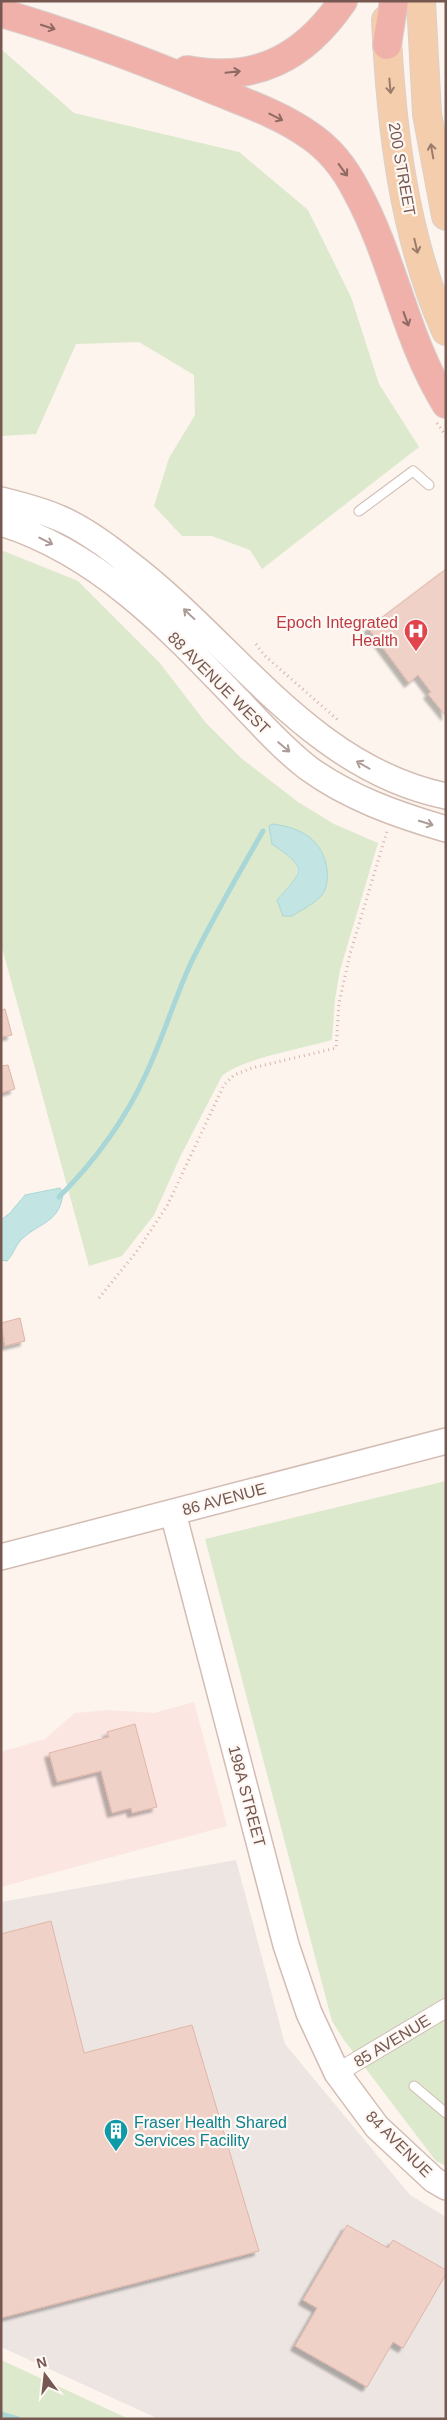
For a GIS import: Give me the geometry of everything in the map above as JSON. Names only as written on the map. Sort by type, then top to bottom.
[{"type":"highway","points":[[151,64],[209,74],[264,68],[281,61],[302,48],[320,32],[339,7]]},
{"type":"highway","points":[[1,13],[47,26],[151,64],[272,114],[310,135],[331,154],[346,173],[365,208],[416,346],[446,404]]},
{"type":"main road","name":"200 STREET","points":[[421,13],[427,114],[446,216]]},
{"type":"main road","name":"200 STREET","points":[[388,17],[395,139],[407,208],[435,308],[446,331]]},
{"type":"street","name":"88 AVENUE WEST","points":[[1,500],[60,518],[102,542],[147,576],[309,729],[347,756],[407,786],[446,796]]},
{"type":"street","name":"88 AVENUE WEST","points":[[1,522],[44,539],[86,562],[124,589],[186,647],[272,736],[309,768],[351,793],[393,813],[446,829]]},
{"type":"street","name":"86 AVENUE","points":[[1,1558],[446,1441]]},
{"type":"street","name":"198A STREET","points":[[173,1513],[286,1945],[309,2013],[337,2073]]},
{"type":"street","name":"85 AVENUE","points":[[337,2073],[446,2008]]},
{"type":"street","name":"84 AVENUE","points":[[337,2073],[377,2127],[434,2180],[446,2187]]},
{"type":"lane","points":[[360,511],[413,471],[429,485]]},
{"type":"lane","points":[[414,2086],[446,2113]]},
{"type":"path","points":[[256,644],[264,656],[343,724]]},
{"type":"path","points":[[99,1298],[138,1251],[166,1206],[224,1085],[234,1075],[252,1068],[336,1048],[340,1004],[350,954],[388,829]]},
{"type":"shaded area","points":[[194,1702],[227,1826],[1,1887],[1,1752],[45,1739],[75,1713],[109,1710],[154,1713]]},
{"type":"shaded area","points":[[236,1860],[285,2044],[410,2195],[446,2217],[446,2419],[159,2419],[1,2347],[1,1902]]},
{"type":"green space","points":[[1,49],[74,113],[239,152],[308,210],[351,297],[379,384],[419,447],[262,569],[250,550],[212,536],[182,536],[154,506],[169,458],[195,415],[194,375],[139,342],[76,344],[36,434],[1,436]]},
{"type":"green space","points":[[1,550],[78,581],[159,662],[206,723],[241,758],[298,802],[334,824],[378,843],[340,970],[335,999],[332,1040],[258,1059],[243,1064],[222,1076],[181,1155],[154,1215],[122,1256],[89,1266],[1,944]],"holes":[[[321,849],[328,879],[277,900],[296,877],[297,866],[295,859]]]},
{"type":"green space","points":[[446,1481],[446,2166],[436,2161],[344,2040],[332,2021],[205,1539]]},
{"type":"green space","points":[[1,2360],[129,2419],[1,2419]]},
{"type":"water","points":[[273,824],[293,829],[309,837],[316,843],[325,859],[327,884],[325,891],[315,902],[292,916],[283,916],[277,900],[293,882],[298,869],[291,859],[272,844],[269,826]]},
{"type":"water","points":[[60,1188],[63,1193],[61,1203],[54,1216],[23,1238],[7,1261],[1,1260],[1,1220],[10,1213],[25,1195]]},
{"type":"building","name":"Epoch Integrated Health","points":[[446,569],[446,716],[428,694],[431,692],[418,675],[409,683],[368,628]]},
{"type":"building","points":[[5,1009],[12,1035],[1,1037],[1,1010]]},
{"type":"building","points":[[8,1065],[15,1089],[1,1093],[1,1066]]},
{"type":"building","points":[[20,1318],[25,1341],[5,1346],[1,1323]]},
{"type":"building","points":[[135,1724],[157,1807],[132,1813],[131,1808],[112,1813],[101,1771],[57,1782],[49,1753],[109,1737],[107,1732]]},
{"type":"building","name":"Fraser Health Shared Services Facility","points":[[51,1921],[84,2053],[192,2025],[259,2251],[1,2318],[1,1934]]},
{"type":"building","points":[[347,2225],[388,2248],[393,2240],[446,2270],[446,2274],[403,2348],[393,2342],[367,2387],[295,2346],[317,2308],[303,2300]]},
{"type":"waterway","points":[[59,1197],[97,1154],[129,1108],[152,1060],[190,965],[216,914],[263,831]]},
{"type":"waterway","points":[[1,2414],[18,2419]]},
{"type":"place","name":"Epoch Integrated Health","points":[[416,652]]},
{"type":"place","name":"Fraser Health Shared Services Facility","points":[[116,2152]]}]
